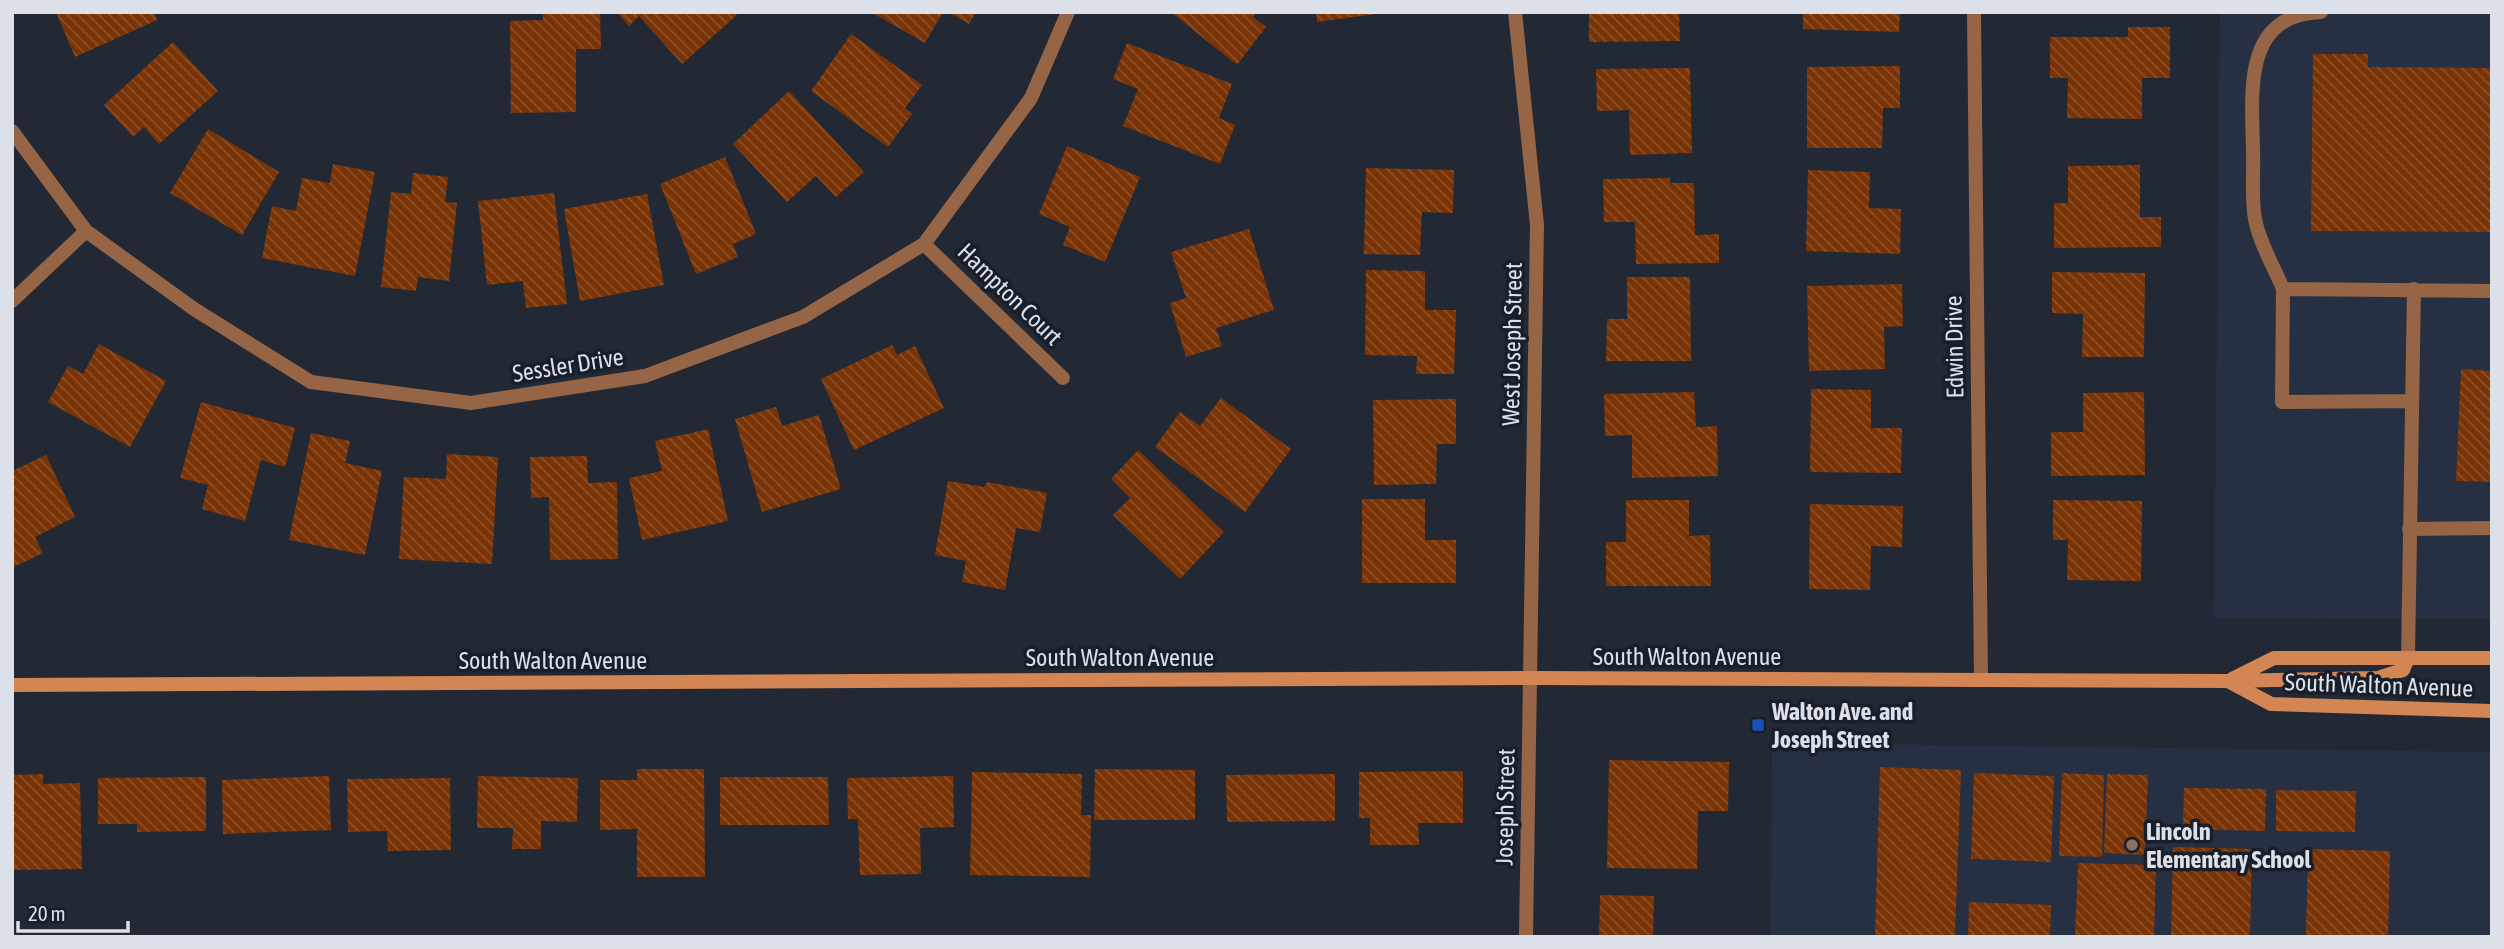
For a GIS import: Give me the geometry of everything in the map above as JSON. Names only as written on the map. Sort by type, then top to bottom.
[{"type":"street","name":"Sessler Drive","points":[[12,131],[86,231],[194,309],[311,382],[471,403],[645,376],[803,317],[924,244],[1031,98],[1068,12]]},
{"type":"street","name":"West Joseph Street","points":[[1515,12],[1537,225],[1530,678]]},
{"type":"street","name":"Edwin Drive","points":[[1974,12],[1981,681]]},
{"type":"street","points":[[2321,12],[2294,16],[2279,25],[2264,42],[2252,74],[2255,220],[2283,289],[2282,402],[2410,401]]},
{"type":"street","points":[[12,301],[86,231]]},
{"type":"street","name":"Hampton Court","points":[[924,244],[1063,378]]},
{"type":"street","points":[[2283,289],[2492,291]]},
{"type":"street","points":[[2228,681],[2391,677],[2403,670],[2408,658],[2410,401],[2414,289]]},
{"type":"street","points":[[2409,529],[2492,528]]},
{"type":"street","name":"South Walton Avenue","points":[[12,685],[1530,678],[2228,681],[2274,658],[2492,658]]},
{"type":"street","name":"Joseph Street","points":[[1526,937],[1530,678]]},
{"type":"street","name":"South Walton Avenue","points":[[2228,681],[2271,704],[2492,711]]},
{"type":"shaded area","points":[[2220,12],[2492,12],[2492,619],[2214,618]]},
{"type":"shaded area","name":"Lincoln Elementary School","points":[[1772,743],[2492,752],[2492,937],[1771,937]]},
{"type":"building","points":[[56,12],[154,12],[157,20],[75,57]]},
{"type":"building","points":[[543,12],[600,12],[601,49],[576,49],[576,112],[511,113],[510,21],[543,20]]},
{"type":"building","points":[[617,12],[735,12],[737,15],[682,64],[639,16],[629,26]]},
{"type":"building","points":[[871,12],[943,12],[925,43]]},
{"type":"building","points":[[948,12],[976,12],[969,24]]},
{"type":"building","points":[[1171,12],[1256,12],[1253,17],[1266,27],[1237,65]]},
{"type":"building","points":[[1316,12],[1376,12],[1376,14],[1317,22]]},
{"type":"building","points":[[1589,12],[1679,12],[1680,41],[1589,42]]},
{"type":"building","points":[[1803,12],[1900,12],[1899,32],[1803,29]]},
{"type":"building","points":[[2128,27],[2170,27],[2170,78],[2142,78],[2142,119],[2067,118],[2068,78],[2050,78],[2050,37],[2128,37]]},
{"type":"building","points":[[851,34],[922,85],[905,108],[912,114],[888,147],[811,91]]},
{"type":"building","points":[[173,42],[218,91],[159,144],[144,127],[133,137],[104,105]]},
{"type":"building","points":[[1127,43],[1232,84],[1219,118],[1235,125],[1220,164],[1123,126],[1138,89],[1113,79]]},
{"type":"building","points":[[2313,54],[2368,54],[2368,67],[2492,68],[2492,232],[2311,231]]},
{"type":"building","points":[[1900,66],[1900,108],[1883,108],[1882,148],[1807,148],[1807,67]]},
{"type":"building","points":[[1690,68],[1692,153],[1630,155],[1629,110],[1597,111],[1596,69]]},
{"type":"building","points":[[789,91],[864,172],[836,197],[816,176],[787,202],[733,144]]},
{"type":"building","points":[[208,129],[279,172],[242,235],[170,193]]},
{"type":"building","points":[[1067,146],[1140,177],[1105,262],[1063,245],[1070,227],[1039,214]]},
{"type":"building","points":[[725,157],[756,234],[733,244],[738,257],[696,274],[660,184]]},
{"type":"building","points":[[333,164],[375,172],[355,276],[262,258],[272,206],[296,211],[302,178],[330,183]]},
{"type":"building","points":[[2140,165],[2140,217],[2161,217],[2161,247],[2054,248],[2054,203],[2068,203],[2068,166]]},
{"type":"building","points":[[1366,168],[1454,170],[1453,213],[1422,212],[1420,255],[1364,254]]},
{"type":"building","points":[[1808,170],[1870,172],[1869,208],[1901,209],[1900,254],[1806,251]]},
{"type":"building","points":[[413,173],[448,177],[445,202],[457,203],[449,281],[418,277],[416,291],[381,287],[391,192],[411,194]]},
{"type":"building","points":[[1670,178],[1670,183],[1694,183],[1695,235],[1719,234],[1719,263],[1636,264],[1635,222],[1604,222],[1603,179]]},
{"type":"building","points":[[554,193],[567,304],[526,308],[523,281],[487,285],[478,201]]},
{"type":"building","points":[[647,194],[664,285],[580,301],[564,209]]},
{"type":"building","points":[[1249,229],[1274,310],[1216,328],[1222,346],[1186,357],[1170,303],[1186,298],[1171,252]]},
{"type":"building","points":[[1366,270],[1425,271],[1425,310],[1456,310],[1454,374],[1416,374],[1417,356],[1365,355]]},
{"type":"building","points":[[2052,272],[2145,273],[2144,357],[2082,357],[2083,314],[2052,313]]},
{"type":"building","points":[[1627,277],[1690,277],[1691,361],[1606,361],[1607,319],[1627,319]]},
{"type":"building","points":[[1902,284],[1903,326],[1884,327],[1885,369],[1809,371],[1807,286]]},
{"type":"building","points":[[99,344],[166,381],[130,447],[48,402],[68,366],[83,374]]},
{"type":"building","points":[[892,345],[897,355],[915,346],[944,408],[854,450],[821,379]]},
{"type":"building","points":[[2461,369],[2492,371],[2492,482],[2456,481]]},
{"type":"building","points":[[1811,389],[1871,390],[1871,428],[1902,428],[1901,473],[1810,472]]},
{"type":"building","points":[[1694,392],[1696,427],[1717,426],[1718,476],[1632,478],[1632,435],[1605,436],[1604,394]]},
{"type":"building","points":[[2144,392],[2145,475],[2051,476],[2051,432],[2083,432],[2083,393]]},
{"type":"building","points":[[1221,398],[1291,449],[1245,512],[1155,447],[1180,412],[1200,426]]},
{"type":"building","points":[[1456,399],[1456,444],[1437,444],[1436,484],[1374,485],[1373,400]]},
{"type":"building","points":[[201,402],[295,428],[285,467],[261,460],[245,521],[202,509],[208,485],[180,478]]},
{"type":"building","points":[[776,407],[782,426],[819,415],[841,489],[762,512],[735,419]]},
{"type":"building","points":[[708,429],[728,521],[642,540],[629,478],[662,471],[655,441]]},
{"type":"building","points":[[311,433],[350,441],[345,463],[382,471],[365,555],[289,540]]},
{"type":"building","points":[[1138,450],[1224,532],[1180,579],[1113,515],[1130,498],[1111,479]]},
{"type":"building","points":[[447,454],[498,457],[492,564],[399,559],[404,477],[446,479]]},
{"type":"building","points":[[46,455],[75,517],[35,537],[43,553],[12,568],[12,471]]},
{"type":"building","points":[[587,456],[588,483],[617,482],[618,559],[550,560],[549,497],[531,498],[530,457]]},
{"type":"building","points":[[948,481],[984,487],[987,482],[1047,493],[1040,532],[1016,528],[1005,590],[962,582],[966,561],[935,555]]},
{"type":"building","points":[[1362,499],[1425,499],[1425,540],[1456,540],[1456,583],[1362,583]]},
{"type":"building","points":[[1626,500],[1689,500],[1689,536],[1710,535],[1711,586],[1606,586],[1606,542],[1626,542]]},
{"type":"building","points":[[2053,500],[2142,501],[2141,581],[2067,580],[2068,540],[2053,540]]},
{"type":"building","points":[[1810,504],[1903,506],[1902,547],[1871,546],[1870,590],[1809,589]]},
{"type":"building","points":[[1609,760],[1729,762],[1728,811],[1698,811],[1697,869],[1607,868]]},
{"type":"building","points":[[1880,767],[1961,770],[1955,937],[1875,937]]},
{"type":"building","points":[[637,769],[704,769],[705,877],[637,877],[637,829],[600,830],[600,780],[637,780]]},
{"type":"building","points":[[1095,769],[1195,770],[1195,820],[1094,820]]},
{"type":"building","points":[[1463,771],[1463,823],[1418,823],[1419,845],[1370,845],[1370,818],[1359,818],[1359,772]]},
{"type":"building","points":[[972,772],[1082,774],[1081,815],[1091,815],[1090,877],[970,875]]},
{"type":"building","points":[[1974,773],[2054,776],[2051,862],[1971,859]]},
{"type":"building","points":[[2062,773],[2104,775],[2102,857],[2059,856]]},
{"type":"building","points":[[43,774],[43,784],[80,783],[82,869],[12,870],[12,775]]},
{"type":"building","points":[[1335,774],[1335,821],[1227,822],[1226,775]]},
{"type":"building","points":[[2107,774],[2148,775],[2145,855],[2104,853]]},
{"type":"building","points":[[329,776],[331,830],[223,834],[222,780]]},
{"type":"building","points":[[478,776],[578,778],[577,822],[541,821],[541,849],[512,849],[513,828],[477,828]]},
{"type":"building","points":[[953,776],[954,827],[920,828],[921,874],[860,875],[858,819],[848,819],[847,778]]},
{"type":"building","points":[[206,777],[206,831],[137,832],[137,824],[98,824],[98,778]]},
{"type":"building","points":[[720,777],[828,777],[829,825],[720,825]]},
{"type":"building","points":[[450,778],[451,850],[388,851],[387,831],[348,832],[347,779]]},
{"type":"building","points":[[2184,788],[2266,789],[2265,831],[2183,829]]},
{"type":"building","points":[[2276,790],[2356,791],[2355,832],[2276,831]]},
{"type":"building","points":[[2173,847],[2252,849],[2250,937],[2171,937]]},
{"type":"building","points":[[2308,849],[2390,851],[2388,937],[2306,937]]},
{"type":"building","points":[[2078,863],[2156,865],[2154,937],[2075,937]]},
{"type":"building","points":[[1600,895],[1654,896],[1653,937],[1599,937]]},
{"type":"building","points":[[1969,902],[2051,905],[2050,937],[1968,937]]},
{"type":"place","name":"Walton Ave. and Joseph Street","points":[[1758,725]]},
{"type":"place","name":"Lincoln Elementary School","points":[[2132,845]]}]
